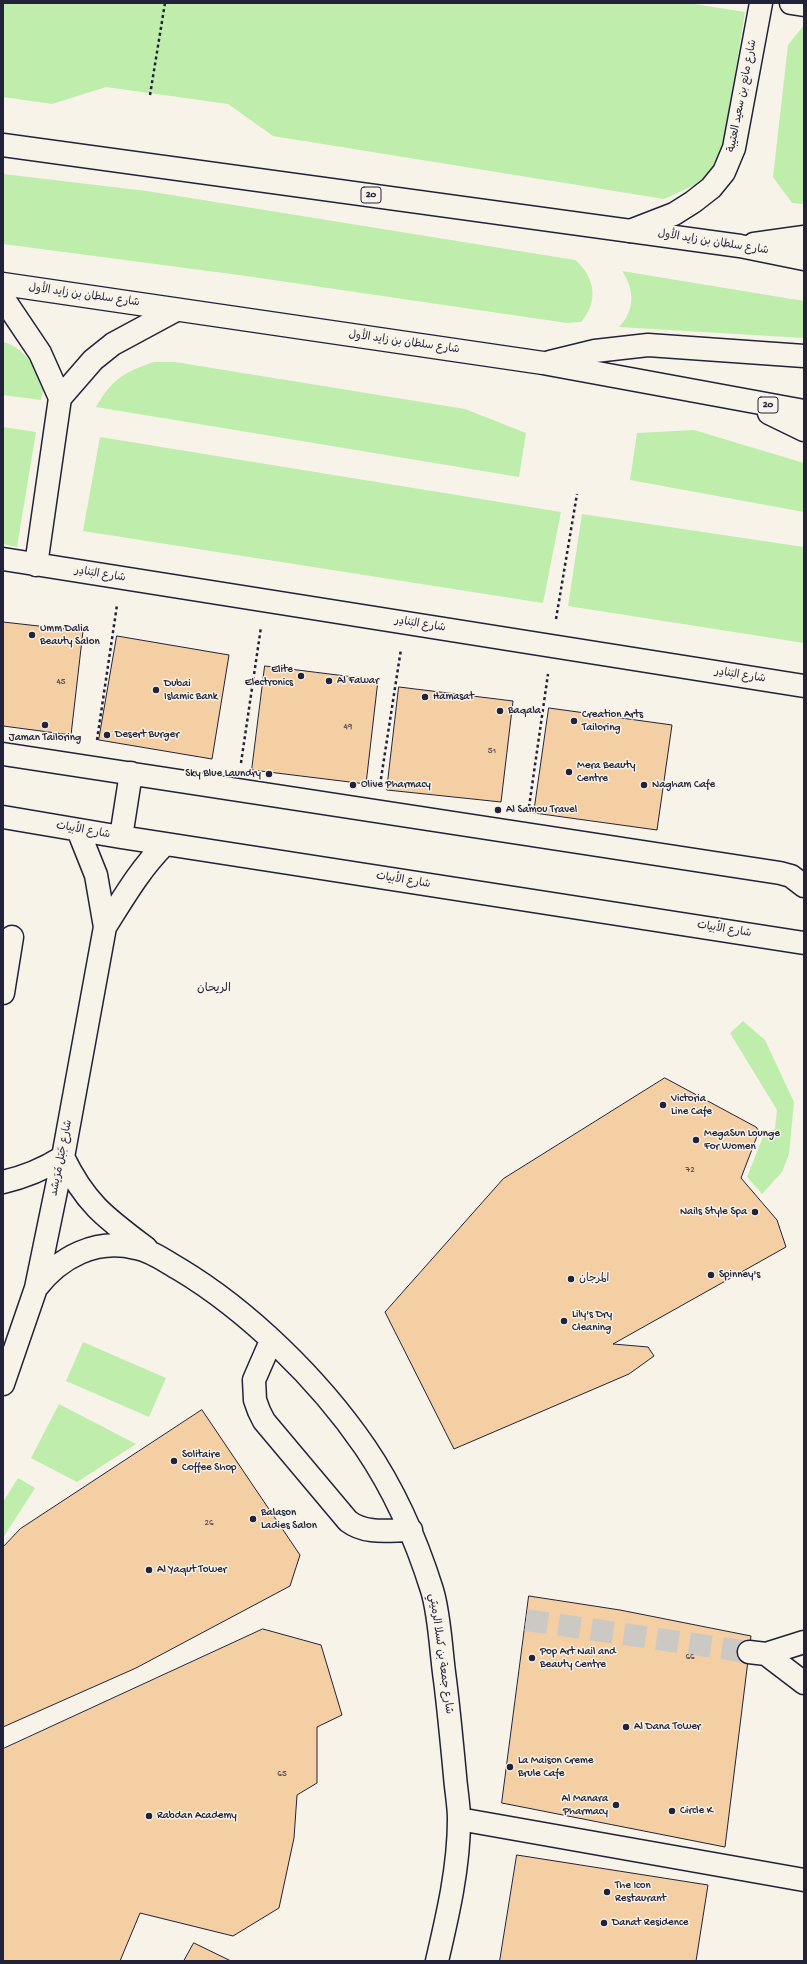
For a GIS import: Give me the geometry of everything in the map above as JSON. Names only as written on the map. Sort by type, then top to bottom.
[{"type":"street","name":"شارع مانع بن سعيد العتيبة","points":[[630,231],[674,214],[694,202],[711,188],[724,172],[734,148],[761,3]]},
{"type":"street","points":[[791,3],[804,5]]},
{"type":"street","name":"شارع سلطان بن زايد الأول","points":[[3,145],[740,246],[804,259]]},
{"type":"street","points":[[740,246],[779,239],[804,238]]},
{"type":"street","name":"شارع سلطان بن زايد الأول","points":[[3,284],[543,363],[732,399],[804,411]]},
{"type":"street","points":[[3,298],[40,353],[60,398],[36,565]]},
{"type":"street","points":[[60,398],[93,360],[113,344],[176,310]]},
{"type":"street","points":[[543,363],[595,351],[648,345],[804,356]]},
{"type":"street","points":[[732,399],[770,414],[804,430]]},
{"type":"street","name":"شارع البَنادِر","points":[[3,559],[804,686]]},
{"type":"street","points":[[3,754],[780,873],[791,876],[804,886]]},
{"type":"street","points":[[121,837],[131,773]]},
{"type":"street","name":"شارع الأبيات","points":[[3,817],[165,844],[804,942]]},
{"type":"street","name":"شارع جَبَل مُرَيشد","points":[[3,1384],[36,1288],[63,1157],[105,927],[96,875],[78,830]]},
{"type":"street","name":"شارع جَبَل مُرَيشد","points":[[105,927],[134,880],[165,844]]},
{"type":"street","points":[[3,994],[12,937]]},
{"type":"street","points":[[3,1182],[21,1178],[43,1169],[63,1157],[74,1180],[98,1210],[152,1253]]},
{"type":"street","name":"شارع جمعة بن كسلا الرميثي","points":[[36,1288],[46,1275],[58,1264],[73,1255],[88,1249],[104,1246],[120,1246],[136,1248],[152,1253],[218,1295],[306,1374],[340,1413],[361,1442],[390,1488],[411,1530],[433,1594],[451,1732],[459,1818],[454,1880],[437,1961]]},
{"type":"street","points":[[271,1341],[254,1380],[255,1400],[264,1421],[348,1522],[354,1526],[370,1530],[411,1530]]},
{"type":"street","points":[[804,1642],[758,1653],[804,1683]]},
{"type":"street","points":[[459,1818],[804,1880]]},
{"type":"path","points":[[150,95],[165,3]]},
{"type":"path","points":[[525,834],[551,646],[577,494]]},
{"type":"path","points":[[93,767],[121,578]]},
{"type":"path","points":[[237,790],[265,601]]},
{"type":"path","points":[[376,811],[404,623]]},
{"type":"green space","points":[[3,3],[688,3],[745,12],[719,174],[664,199],[273,136],[228,104],[106,87],[52,104],[3,97]]},
{"type":"green space","points":[[804,25],[804,204],[792,203],[773,177],[788,45]]},
{"type":"green space","points":[[3,174],[147,191],[575,260],[582,266],[587,274],[592,290],[592,298],[587,314],[581,322],[567,323],[239,275],[3,244]]},
{"type":"green space","points":[[622,271],[804,301],[804,338],[619,327],[628,314],[631,300],[629,285]]},
{"type":"green space","points":[[3,342],[22,352],[33,365],[41,378],[43,385],[41,400],[3,395]]},
{"type":"green space","points":[[154,362],[175,362],[465,409],[526,433],[519,477],[96,407],[113,383],[127,373]]},
{"type":"green space","points":[[3,427],[36,432],[17,547],[3,544]]},
{"type":"green space","points":[[694,430],[804,463],[804,512],[630,480],[637,433]]},
{"type":"green space","points":[[100,437],[561,512],[543,603],[83,531]]},
{"type":"green space","points":[[582,514],[804,547],[804,643],[568,606]]},
{"type":"green space","points":[[743,1021],[765,1040],[794,1102],[789,1154],[782,1172],[762,1194],[747,1177],[765,1132],[775,1129],[777,1110],[730,1033]]},
{"type":"green space","points":[[83,1342],[166,1378],[149,1417],[66,1381]]},
{"type":"green space","points":[[59,1404],[136,1444],[77,1482],[31,1458]]},
{"type":"green space","points":[[18,1478],[35,1488],[3,1538],[3,1502]]},
{"type":"building","points":[[3,622],[83,631],[71,735],[3,726]]},
{"type":"building","points":[[117,636],[229,655],[212,759],[99,740]]},
{"type":"building","points":[[265,666],[378,680],[366,784],[252,770]]},
{"type":"building","points":[[399,687],[513,701],[501,802],[387,790]]},
{"type":"building","points":[[549,708],[672,725],[657,830],[534,813]]},
{"type":"building","name":"المرجان","points":[[665,1078],[756,1127],[759,1131],[741,1178],[777,1220],[786,1247],[613,1344],[648,1347],[654,1356],[629,1374],[454,1449],[385,1312],[503,1179]]},
{"type":"building","name":"Al Yaqut Tower","points":[[202,1410],[300,1555],[290,1586],[136,1668],[3,1727],[3,1547],[20,1529]]},
{"type":"building","name":"Al Dana Tower","points":[[529,1596],[620,1610],[751,1636],[725,1847],[502,1803]]},
{"type":"building","name":"Rabdan Academy","points":[[263,1629],[321,1645],[342,1715],[317,1727],[317,1783],[297,1795],[294,1838],[279,1908],[233,1936],[140,1913],[120,1961],[3,1961],[3,1749]]},
{"type":"building","name":"Danat Residence","points":[[517,1855],[708,1885],[696,1961],[500,1961]]},
{"type":"building","points":[[194,1943],[231,1961],[184,1961]]},
{"type":"tunnel","points":[[526,1620],[749,1652]]},
{"type":"place","name":"Umm Dalia Beauty Salon","points":[[32,635]]},
{"type":"place","name":"Elite Electronics","points":[[301,676]]},
{"type":"place","name":"Al Fawar","points":[[329,681]]},
{"type":"place","name":"Dubai Islamic Bank","points":[[156,690]]},
{"type":"place","name":"Hamasat","points":[[425,697]]},
{"type":"place","name":"Baqala","points":[[500,711]]},
{"type":"place","name":"Creation Arts Tailoring","points":[[574,721]]},
{"type":"place","name":"Jaman Tailoring","points":[[45,725]]},
{"type":"place","name":"Desert Burger","points":[[107,735]]},
{"type":"place","name":"Mera Beauty Centre","points":[[569,772]]},
{"type":"place","name":"Sky Blue Laundry","points":[[269,774]]},
{"type":"place","name":"Olive Pharmacy","points":[[353,785]]},
{"type":"place","name":"Nagham Cafe","points":[[644,785]]},
{"type":"place","name":"Al Samou Travel","points":[[498,810]]},
{"type":"place","name":"Victoria Line Cafe","points":[[663,1105]]},
{"type":"place","name":"MegaSun Lounge For Women","points":[[696,1140]]},
{"type":"place","name":"Nails Style Spa","points":[[755,1212]]},
{"type":"place","name":"Spinney's","points":[[711,1275]]},
{"type":"place","name":"المرجان","points":[[571,1279]]},
{"type":"place","name":"Lily's Dry Cleaning","points":[[564,1321]]},
{"type":"place","name":"Solitaire Coffee Shop","points":[[174,1461]]},
{"type":"place","name":"Balason Ladies Salon","points":[[253,1519]]},
{"type":"place","name":"Al Yaqut Tower","points":[[149,1570]]},
{"type":"place","name":"Pop Art Nail and Beauty Centre","points":[[532,1658]]},
{"type":"place","name":"Al Dana Tower","points":[[626,1727]]},
{"type":"place","name":"La Maison Creme Brule Cafe","points":[[510,1767]]},
{"type":"place","name":"Al Manara Pharmacy","points":[[616,1805]]},
{"type":"place","name":"Circle K","points":[[672,1811]]},
{"type":"place","name":"Rabdan Academy","points":[[149,1816]]},
{"type":"place","name":"The Icon Restaurant","points":[[607,1892]]},
{"type":"place","name":"Danat Residence","points":[[604,1923]]},
{"type":"district","name":"الريحان","points":[[214,989]]}]
